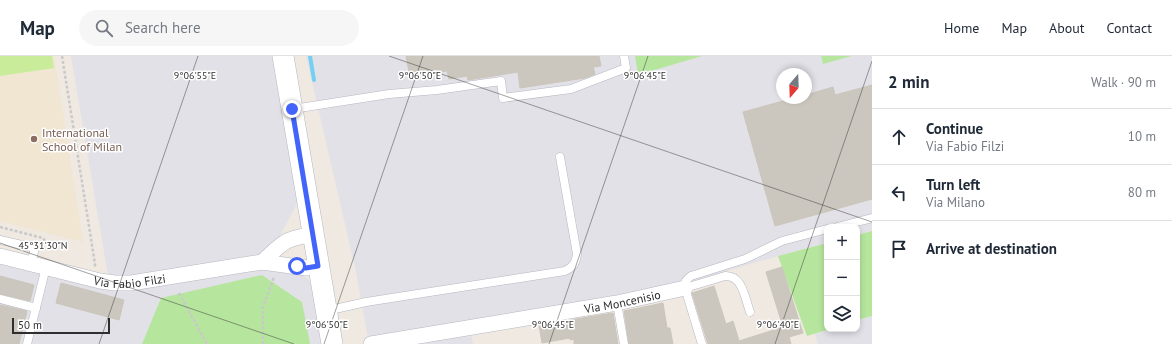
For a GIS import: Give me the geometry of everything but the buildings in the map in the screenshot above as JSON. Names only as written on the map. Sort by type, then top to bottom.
[{"type":"main road","points":[[283,56],[332,344]]},
{"type":"street","points":[[262,262],[288,241],[313,234]]},
{"type":"street","name":"Via Fabio Filzi","points":[[0,256],[46,267],[96,272],[115,283],[131,283],[262,262],[306,268],[318,266]]},
{"type":"street","name":"Via Moncenisio","points":[[371,344],[617,303],[684,288]]},
{"type":"lane","points":[[292,109],[389,94],[437,90],[501,81],[503,98],[571,89],[626,68],[624,56]]},
{"type":"lane","points":[[326,311],[366,302],[570,269],[576,260],[576,254],[560,157]]},
{"type":"lane","points":[[849,224],[872,218]]},
{"type":"lane","points":[[702,344],[684,288],[684,283],[691,276],[745,260],[773,244],[824,231]]},
{"type":"lane","points":[[0,240],[35,248],[31,264]]},
{"type":"lane","points":[[27,344],[46,267]]},
{"type":"lane","points":[[684,288],[729,276],[734,278],[741,285],[750,312]]},
{"type":"lane","points":[[0,298],[36,308]]},
{"type":"lane","points":[[617,303],[624,344]]},
{"type":"path","points":[[62,56],[96,272]]},
{"type":"path","points":[[0,227],[43,238],[45,241],[43,249]]},
{"type":"path","points":[[263,344],[263,307],[275,275]]},
{"type":"path","points":[[179,293],[208,344]]},
{"type":"shaded area","name":"International School of Milan","points":[[0,56],[54,56],[83,242],[0,221]]},
{"type":"shaded area","points":[[71,56],[282,56],[305,188],[271,252],[121,278],[108,276]]},
{"type":"shaded area","points":[[306,56],[635,56],[638,75],[702,56],[821,56],[823,64],[852,56],[872,56],[872,231],[860,234],[860,224],[824,224],[824,244],[672,287],[469,325],[473,344],[369,344],[356,272]]},
{"type":"shaded area","points":[[0,255],[121,283],[272,257],[293,268],[310,281],[324,344],[0,344]]},
{"type":"shaded area","points":[[872,316],[872,344],[818,344],[815,334],[824,331],[860,332],[860,319]]},
{"type":"green space","points":[[0,56],[52,56],[54,68],[0,76]]},
{"type":"green space","points":[[635,56],[702,56],[638,75]]},
{"type":"green space","points":[[821,56],[852,56],[823,64]]},
{"type":"green space","points":[[872,231],[872,316],[860,319],[860,260],[860,234]]},
{"type":"green space","points":[[824,244],[824,331],[807,336],[778,256]]},
{"type":"green space","points":[[262,275],[302,302],[310,344],[142,344],[161,298]]},
{"type":"waterway","points":[[310,56],[314,80]]},
{"type":"place","name":"International School of Milan","points":[[34,139]]},
{"type":"route","points":[[292,109],[318,266],[306,268],[297,266]]}]
